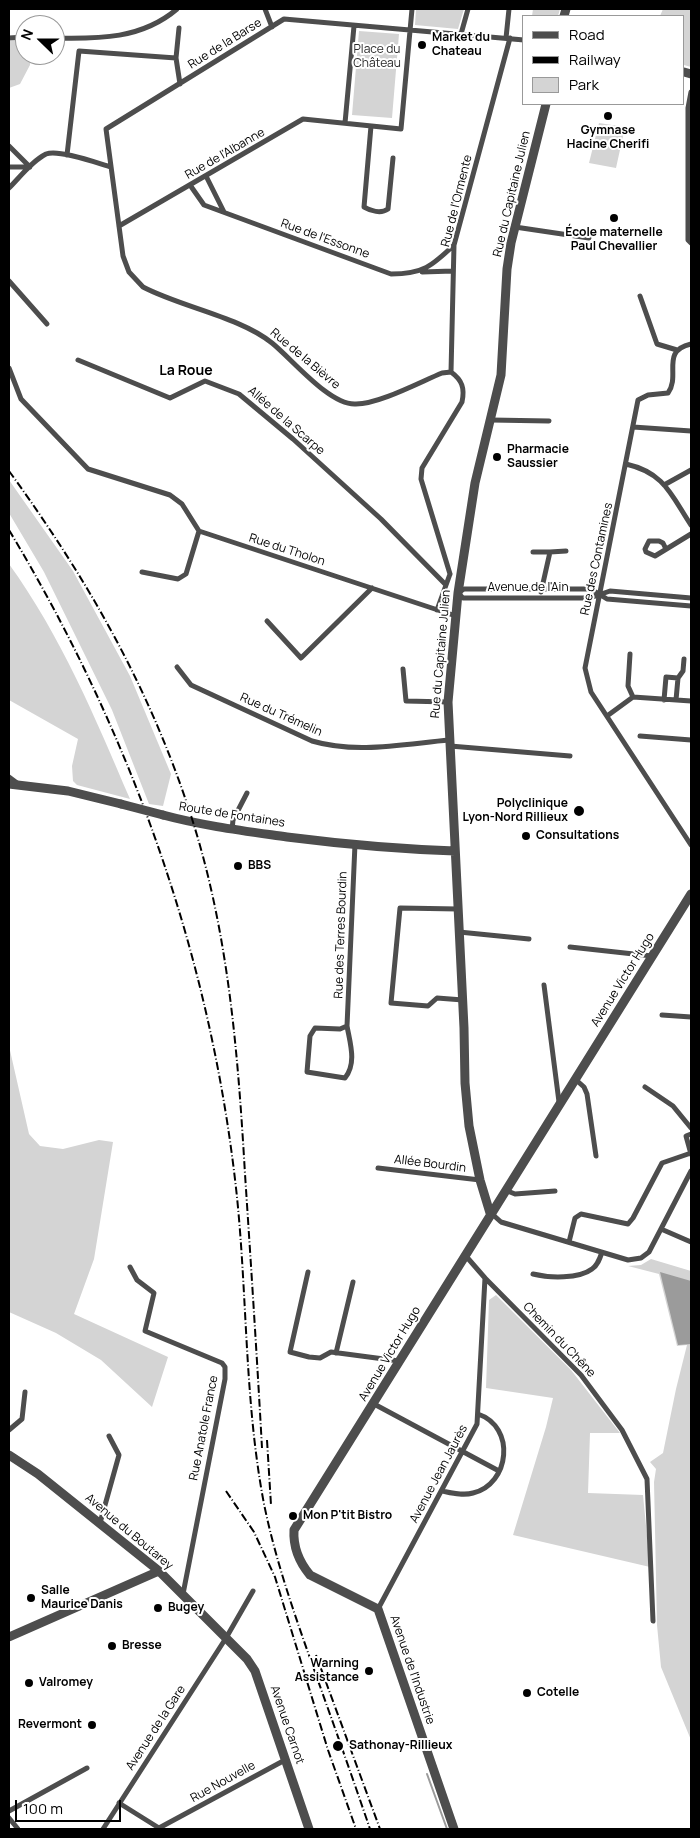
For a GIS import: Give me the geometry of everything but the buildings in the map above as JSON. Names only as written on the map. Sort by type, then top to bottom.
[{"type":"street","points":[[65,38],[116,37],[142,31],[164,20],[177,9]]},
{"type":"street","points":[[264,9],[272,27]]},
{"type":"street","points":[[354,26],[345,123],[401,129],[412,9]]},
{"type":"street","points":[[461,34],[468,9]]},
{"type":"street","name":"Rue de l'Ormente","points":[[451,372],[454,245],[508,38],[509,9]]},
{"type":"street","name":"Rue de la Barse","points":[[111,167],[106,129],[284,19],[522,40]]},
{"type":"street","points":[[179,28],[176,58],[180,84]]},
{"type":"street","points":[[68,156],[79,51],[176,58]]},
{"type":"street","points":[[691,92],[688,240],[691,243]]},
{"type":"street","name":"Rue du Capitaine Julien","points":[[490,1213],[480,1180],[469,1126],[465,1083],[463,1000],[448,702],[458,594],[475,483],[501,375],[507,269],[515,227],[546,105]]},
{"type":"street","name":"Rue de l'Albanne","points":[[119,226],[303,119],[345,123]]},
{"type":"street","points":[[371,126],[364,207],[370,210],[384,211],[388,208],[393,158]]},
{"type":"street","points":[[9,146],[30,167]]},
{"type":"street","points":[[9,188],[30,167],[47,154],[68,156],[111,167]]},
{"type":"street","points":[[9,167],[30,167]]},
{"type":"street","name":"Rue de la Bièvre","points":[[111,167],[125,264],[135,280],[143,287],[258,334],[286,354],[338,400],[357,404],[384,397],[451,372]]},
{"type":"street","points":[[206,176],[224,212]]},
{"type":"street","name":"Rue de l'Essonne","points":[[190,185],[204,205],[392,274],[453,271]]},
{"type":"street","points":[[515,227],[589,238]]},
{"type":"street","points":[[421,272],[437,261],[454,245]]},
{"type":"street","points":[[9,281],[47,324]]},
{"type":"street","points":[[640,296],[657,344],[677,350],[691,344]]},
{"type":"street","name":"Rue des Contamines","points":[[677,350],[674,356],[671,388],[663,395],[648,395],[638,400],[585,668],[591,692],[691,846]]},
{"type":"street","name":"Allée de la Scarpe","points":[[78,360],[170,398],[205,381],[239,394],[381,519],[446,585]]},
{"type":"street","points":[[9,368],[20,399],[88,468],[170,495],[182,504],[199,532],[186,574],[178,579],[142,572]]},
{"type":"street","points":[[437,610],[450,574],[421,479],[422,468],[462,402],[464,391],[462,383],[451,372]]},
{"type":"street","points":[[491,420],[549,421]]},
{"type":"street","points":[[633,427],[691,431]]},
{"type":"street","points":[[626,464],[649,471],[664,485],[691,525]]},
{"type":"street","points":[[664,485],[691,470]]},
{"type":"street","name":"Rue du Tholon","points":[[199,532],[456,616]]},
{"type":"street","points":[[666,549],[691,534]]},
{"type":"street","points":[[533,552],[566,552]]},
{"type":"street","points":[[540,597],[550,552]]},
{"type":"street","points":[[450,574],[461,573]]},
{"type":"street","points":[[267,621],[301,658],[372,588]]},
{"type":"street","points":[[458,594],[464,589],[591,589],[600,594]]},
{"type":"street","name":"Avenue de l'Ain","points":[[458,594],[463,598],[590,598],[610,591],[691,598]]},
{"type":"street","name":"Avenue de l'Ain","points":[[600,594],[607,599],[691,606]]},
{"type":"street","points":[[630,654],[628,686],[634,698]]},
{"type":"street","points":[[676,700],[678,678],[683,672],[684,659]]},
{"type":"street","name":"Rue du Trémelin","points":[[177,667],[191,685],[312,741],[331,746],[356,748],[449,743],[570,756]]},
{"type":"street","points":[[403,669],[406,701],[448,702]]},
{"type":"street","points":[[664,700],[666,677],[678,678]]},
{"type":"street","points":[[607,716],[634,698],[691,701]]},
{"type":"street","points":[[640,736],[691,740]]},
{"type":"street","points":[[9,777],[13,784]]},
{"type":"street","name":"Route de Fontaines","points":[[13,784],[68,791],[194,823],[232,830],[355,844],[455,850]]},
{"type":"street","points":[[232,830],[233,820],[247,793]]},
{"type":"street","name":"Rue des Terres Bourdin","points":[[348,1026],[340,1029],[315,1028],[310,1036],[307,1072],[345,1078],[351,1071],[352,1063],[348,1026],[355,844]]},
{"type":"street","name":"Avenue Victor Hugo","points":[[294,1530],[374,1404],[504,1190],[691,894]]},
{"type":"street","points":[[458,909],[400,908],[391,1003],[428,1006],[437,998],[463,1000]]},
{"type":"street","points":[[459,932],[529,939]]},
{"type":"street","points":[[570,947],[652,956]]},
{"type":"street","points":[[544,985],[559,1103]]},
{"type":"street","points":[[662,1015],[691,1017]]},
{"type":"street","points":[[575,1079],[584,1087],[587,1094],[596,1156]]},
{"type":"street","points":[[645,1087],[673,1106],[691,1128]]},
{"type":"street","points":[[569,1242],[576,1218],[581,1214],[628,1224],[662,1163],[691,1155],[686,1136],[691,1134]]},
{"type":"street","name":"Allée Bourdin","points":[[378,1168],[480,1180]]},
{"type":"street","points":[[490,1213],[501,1222],[628,1260],[642,1258],[649,1252],[691,1170]]},
{"type":"street","points":[[504,1190],[515,1194],[555,1191]]},
{"type":"street","points":[[661,1229],[691,1242]]},
{"type":"street","points":[[533,1274],[560,1278],[588,1272],[596,1266],[602,1252]]},
{"type":"street","points":[[465,1254],[485,1278]]},
{"type":"street","name":"Rue Anatole France","points":[[130,1267],[137,1280],[154,1293],[145,1331],[222,1363],[225,1367],[225,1379],[182,1594]]},
{"type":"street","points":[[308,1272],[290,1352],[320,1358],[331,1352],[336,1352],[400,1361]]},
{"type":"street","name":"Avenue Jean Jaurès","points":[[378,1609],[477,1424],[485,1278]]},
{"type":"street","name":"Chemin du Chêne","points":[[485,1278],[581,1376],[622,1430],[647,1479],[653,1621]]},
{"type":"street","points":[[336,1352],[353,1282]]},
{"type":"street","points":[[9,1430],[22,1419],[26,1392]]},
{"type":"street","points":[[374,1404],[499,1471]]},
{"type":"street","points":[[442,1491],[460,1494],[475,1493],[490,1484],[499,1471],[504,1456],[501,1433],[492,1420],[478,1414]]},
{"type":"street","points":[[100,1523],[119,1455],[109,1436]]},
{"type":"street","name":"Avenue du Boutarey","points":[[9,1455],[100,1523],[159,1572],[226,1638]]},
{"type":"street","name":"Avenue de l'Industrie","points":[[294,1530],[295,1544],[300,1559],[310,1575],[378,1609],[454,1829]]},
{"type":"street","points":[[9,1637],[159,1572]]},
{"type":"street","name":"Avenue de la Gare","points":[[103,1829],[226,1638],[253,1591]]},
{"type":"street","name":"Avenue Carnot","points":[[226,1638],[242,1653],[255,1671],[310,1829]]},
{"type":"street","name":"Rue Nouvelle","points":[[119,1803],[159,1828],[285,1760]]},
{"type":"street","points":[[9,1811],[87,1768]]},
{"type":"street","points":[[9,1818],[19,1829]]},
{"type":"green space","points":[[416,9],[464,9],[458,29],[415,25]]},
{"type":"green space","points":[[533,9],[560,9],[558,15],[532,15]]},
{"type":"green space","points":[[663,9],[691,9],[691,67],[685,65],[685,15],[660,15]]},
{"type":"green space","name":"Place du Château","points":[[359,31],[399,34],[392,118],[352,115]]},
{"type":"green space","points":[[15,40],[15,65],[30,65],[20,84],[9,88],[9,41]]},
{"type":"green space","points":[[599,123],[625,127],[616,168],[589,163]]},
{"type":"green space","points":[[9,480],[73,571],[130,676],[171,774],[163,806],[149,804],[112,710],[44,572],[9,513]]},
{"type":"green space","points":[[9,564],[28,591],[61,648],[130,799],[77,785],[73,781],[72,766],[78,739],[9,700]]},
{"type":"green space","points":[[9,1046],[29,1134],[40,1146],[63,1149],[99,1140],[113,1142],[94,1259],[74,1314],[168,1357],[152,1407],[101,1360],[56,1333],[9,1312]]},
{"type":"green space","points":[[651,1259],[691,1271],[691,1740],[661,1667],[657,1625],[654,1482],[656,1469],[650,1462],[663,1453],[687,1345],[677,1346],[659,1274],[628,1266],[641,1265]]},
{"type":"green space","points":[[496,1295],[571,1370],[620,1433],[590,1433],[588,1493],[643,1495],[650,1567],[513,1535],[553,1398],[486,1388],[489,1300]]},
{"type":"shaded area","points":[[660,1272],[691,1281],[691,1344],[678,1345]]},
{"type":"waterway","points":[[427,1774],[447,1829]]},
{"type":"railway","points":[[9,471],[66,554],[92,596],[138,683],[177,774],[205,865],[223,953],[235,1041],[262,1448]]},
{"type":"railway","points":[[9,530],[51,604],[90,681],[125,759],[155,838],[182,920],[204,1002],[221,1086],[234,1171],[242,1254],[252,1421],[264,1504],[273,1544],[291,1603],[370,1829]]},
{"type":"railway","points":[[267,1440],[271,1505]]},
{"type":"railway","points":[[226,1491],[254,1532],[275,1577],[328,1750],[356,1829]]},
{"type":"railway","points":[[316,1655],[380,1829]]},
{"type":"place","name":"Market du Chateau","points":[[422,45]]},
{"type":"place","name":"Gymnase Hacine Cherifi","points":[[608,116]]},
{"type":"place","name":"École maternelle Paul Chevallier","points":[[614,218]]},
{"type":"place","name":"Pharmacie Saussier","points":[[497,457]]},
{"type":"place","name":"Polyclinique Lyon-Nord Rillieux","points":[[579,811]]},
{"type":"place","name":"Consultations","points":[[526,836]]},
{"type":"place","name":"BBS","points":[[238,866]]},
{"type":"place","name":"Mon P'tit Bistro","points":[[293,1516]]},
{"type":"place","name":"Salle Maurice Danis","points":[[31,1598]]},
{"type":"place","name":"Bugey","points":[[158,1608]]},
{"type":"place","name":"Bresse","points":[[112,1646]]},
{"type":"place","name":"Warning Assistance","points":[[369,1671]]},
{"type":"place","name":"Valromey","points":[[29,1683]]},
{"type":"place","name":"Cotelle","points":[[527,1693]]},
{"type":"place","name":"Revermont","points":[[92,1725]]},
{"type":"place","name":"Sathonay-Rillieux","points":[[338,1746]]},
{"type":"district","name":"La Roue","points":[[186,371]]}]
